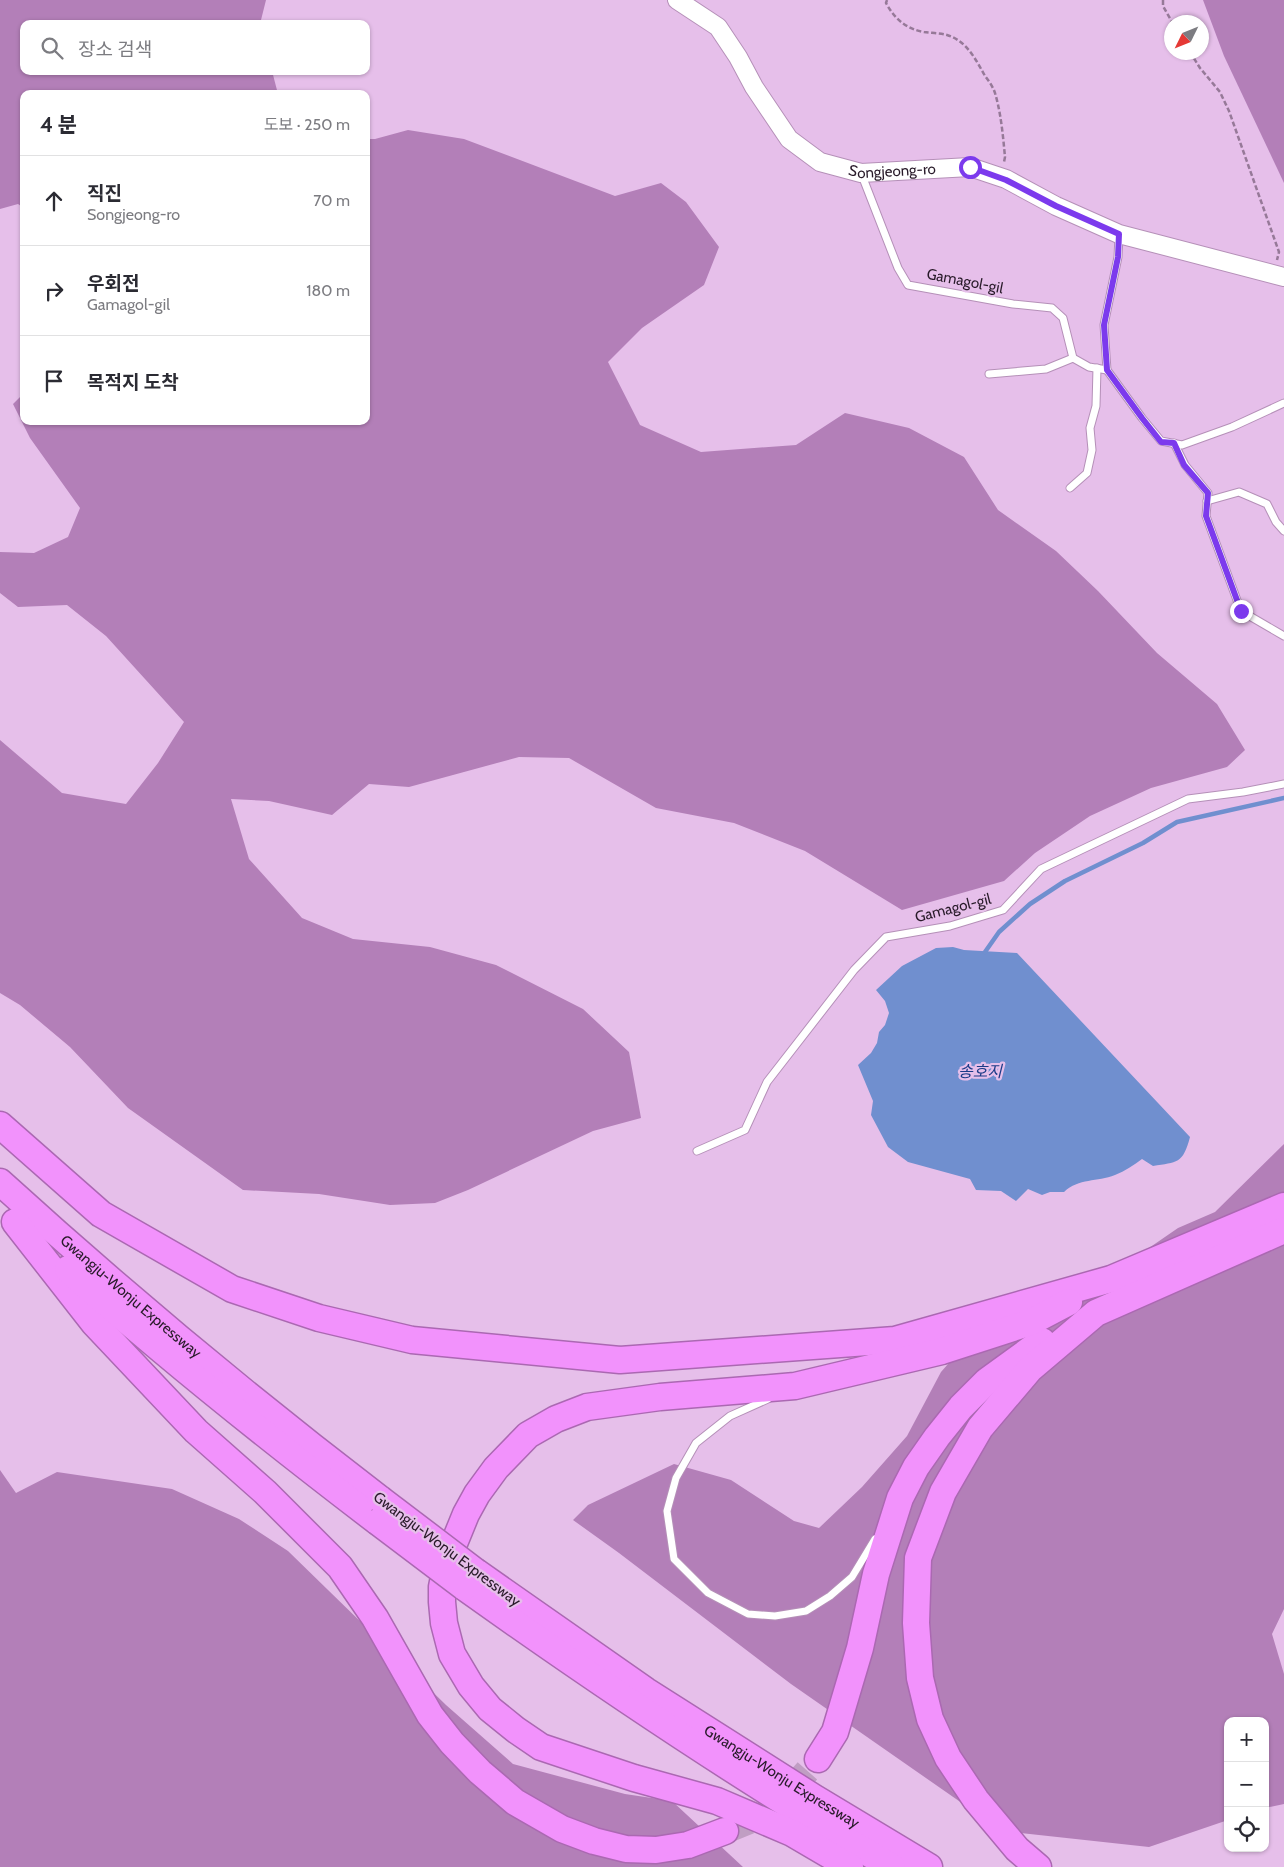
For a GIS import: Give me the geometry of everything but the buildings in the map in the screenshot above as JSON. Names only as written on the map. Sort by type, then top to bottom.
[{"type":"highway","points":[[0,1125],[101,1214],[232,1289],[319,1318],[412,1340],[620,1360],[895,1340],[1111,1279]]},
{"type":"highway","name":"Gwangju-Wonju Expressway","points":[[0,1182],[146,1312],[284,1426],[379,1510]]},
{"type":"highway","points":[[850,1867],[792,1833],[717,1801],[634,1778],[542,1746],[516,1730],[490,1709],[471,1686],[452,1654],[444,1623],[442,1587],[448,1558],[466,1514],[477,1494],[496,1468],[528,1435],[556,1419],[586,1407],[660,1397],[795,1386],[942,1351],[1031,1322],[1111,1279],[1284,1206]]},
{"type":"highway","points":[[7,1215],[94,1323],[196,1432],[265,1492],[340,1567],[375,1618],[430,1715],[452,1743],[480,1772],[515,1802],[562,1829],[626,1850],[656,1850],[688,1846],[725,1831]]},
{"type":"highway","name":"Gwangju-Wonju Expressway","points":[[7,1215],[177,1364],[254,1426],[379,1510],[470,1579],[540,1641],[708,1754],[837,1835],[892,1867]]},
{"type":"highway","points":[[818,1759],[835,1732],[860,1648],[876,1574],[900,1498],[916,1467],[961,1407],[987,1381],[1035,1345],[1096,1313],[1284,1230]]},
{"type":"highway","points":[[1038,1867],[1017,1849],[976,1800],[948,1758],[930,1719],[920,1678],[916,1623],[918,1558],[943,1492],[980,1428],[1030,1370],[1096,1313]]},
{"type":"highway","name":"Gwangju-Wonju Expressway","points":[[470,1579],[816,1799],[929,1867]]},
{"type":"street","name":"Songjeong-ro","points":[[677,0],[718,27],[754,87],[789,139],[820,162],[861,173],[970,167],[999,177],[1056,206],[1119,234],[1278,276]]},
{"type":"lane","name":"Gamagol-gil","points":[[861,173],[898,268],[908,285],[1013,304],[1052,308],[1063,318],[1073,358]]},
{"type":"lane","points":[[1119,234],[1118,257],[1104,325],[1107,370],[1161,442],[1182,445],[1232,427],[1284,403]]},
{"type":"lane","points":[[989,374],[1046,368],[1073,358],[1089,367],[1107,370]]},
{"type":"lane","points":[[1070,488],[1086,473],[1092,450],[1090,428],[1096,406],[1097,368]]},
{"type":"lane","points":[[1174,443],[1184,465],[1208,493],[1206,516],[1241,611],[1284,636]]},
{"type":"lane","points":[[1207,501],[1239,492],[1266,504],[1284,532]]},
{"type":"lane","name":"Gamagol-gil","points":[[698,1151],[746,1130],[767,1082],[854,970],[886,937],[950,926],[1003,910],[1041,869],[1188,799],[1243,792],[1284,784]]},
{"type":"lane","points":[[795,1386],[730,1416],[696,1443],[676,1478],[667,1511],[674,1559],[708,1593],[748,1614],[775,1616],[806,1611],[830,1596],[852,1577],[900,1498]]},
{"type":"path","points":[[887,0],[886,3],[891,11],[898,20],[908,27],[947,35],[961,42],[972,54],[995,91],[1006,157],[999,177]]},
{"type":"path","points":[[1163,0],[1163,6],[1168,15]]},
{"type":"path","points":[[1195,60],[1220,92],[1229,111],[1279,252],[1278,276]]},
{"type":"shaded area","points":[[0,0],[266,0],[261,20],[20,20],[20,75],[273,75],[277,90],[20,90],[20,205],[18,204],[0,209]]},
{"type":"shaded area","points":[[1203,0],[1284,0],[1284,183],[1224,56]]},
{"type":"shaded area","points":[[408,130],[464,139],[615,196],[661,183],[686,202],[719,247],[704,285],[642,328],[608,362],[640,425],[701,452],[796,445],[845,413],[909,428],[964,457],[998,510],[1056,551],[1098,591],[1157,653],[1217,704],[1245,750],[1227,767],[1151,788],[1090,816],[1035,853],[1004,881],[902,910],[805,851],[734,823],[656,808],[569,758],[519,757],[409,787],[369,784],[332,815],[269,801],[231,799],[249,859],[302,918],[353,939],[430,947],[496,965],[583,1009],[629,1052],[641,1118],[593,1131],[468,1190],[435,1203],[390,1205],[319,1194],[243,1190],[128,1108],[70,1047],[20,1005],[0,993],[0,740],[62,793],[126,804],[158,763],[184,722],[106,636],[67,605],[18,607],[0,593],[0,552],[34,553],[68,537],[80,508],[30,438],[24,425],[370,425],[370,139]]},
{"type":"shaded area","points":[[20,397],[20,418],[13,404]]},
{"type":"shaded area","points":[[1284,1144],[1284,1609],[1272,1634],[1284,1674],[1284,1804],[1269,1807],[1269,1717],[1224,1717],[1224,1821],[1149,1847],[1002,1831],[791,1684],[573,1520],[588,1505],[674,1464],[731,1480],[794,1521],[819,1528],[862,1487],[907,1436],[941,1372],[992,1314],[1117,1270],[1178,1228],[1215,1212]]},
{"type":"shaded area","points":[[0,1470],[16,1493],[57,1472],[172,1489],[239,1519],[288,1551],[446,1705],[513,1764],[625,1794],[672,1801],[743,1867],[0,1867]]},
{"type":"water","name":"송호지","points":[[953,947],[964,950],[1017,953],[1190,1137],[1182,1157],[1173,1162],[1153,1166],[1142,1159],[1115,1175],[1076,1184],[1064,1192],[1050,1192],[1042,1195],[1028,1189],[1016,1201],[1001,1191],[976,1190],[970,1179],[908,1162],[888,1147],[871,1115],[873,1101],[858,1065],[871,1053],[877,1043],[879,1032],[885,1025],[889,1013],[885,1001],[876,990],[902,966],[936,948]]},
{"type":"waterway","points":[[985,952],[999,932],[1030,904],[1065,881],[1143,843],[1177,822],[1284,798]]},
{"type":"tunnel","points":[[725,1831],[762,1816],[787,1794],[818,1759]]},
{"type":"route","points":[[970,167],[1006,180],[1056,206],[1119,234],[1118,257],[1104,325],[1107,370],[1161,442],[1174,443],[1184,465],[1208,493],[1206,516],[1241,611]]}]
